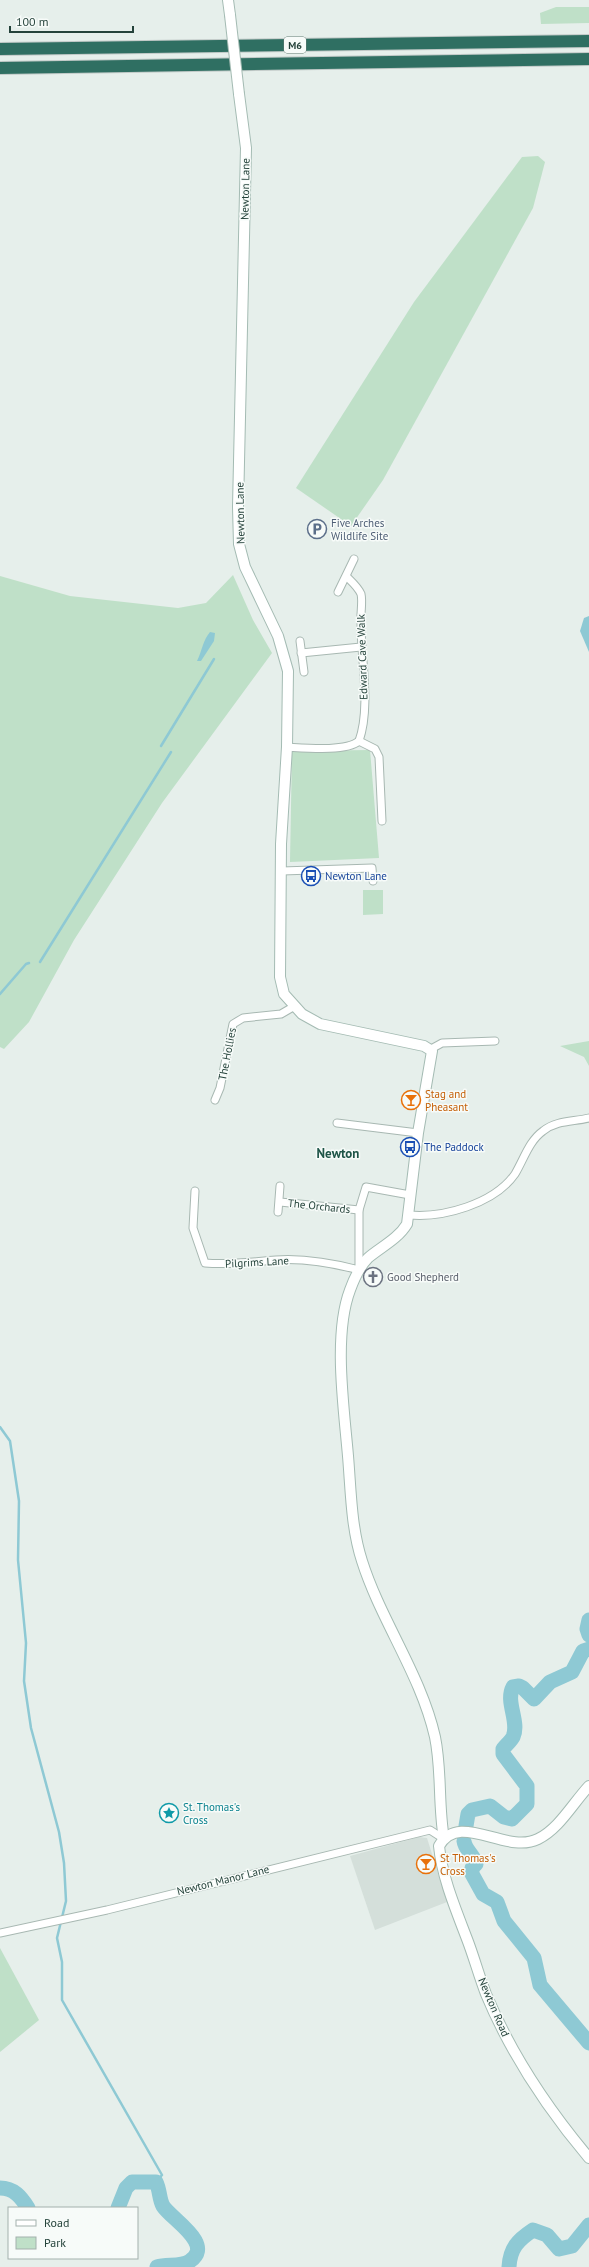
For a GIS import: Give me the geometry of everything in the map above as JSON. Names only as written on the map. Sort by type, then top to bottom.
[{"type":"highway","name":"M6","points":[[0,50],[589,41]]},
{"type":"highway","name":"M6","points":[[0,68],[589,59]]},
{"type":"street","name":"Newton Lane","points":[[228,0],[246,148],[238,506],[240,544],[245,567],[281,644],[288,671],[287,747],[281,844],[282,871],[280,977],[284,994],[294,1007],[320,1024],[431,1052]]},
{"type":"street","points":[[338,592],[347,577],[354,559]]},
{"type":"street","name":"Edward Cave Walk","points":[[347,577],[357,587],[361,596],[361,647],[364,680],[363,731],[359,741]]},
{"type":"street","points":[[300,641],[304,672]]},
{"type":"street","points":[[301,653],[361,647]]},
{"type":"street","points":[[287,747],[353,746],[359,741],[375,749],[379,757],[382,821]]},
{"type":"street","points":[[282,871],[372,868],[373,881]]},
{"type":"street","name":"The Hollies","points":[[215,1100],[220,1088],[233,1024],[243,1018],[281,1014],[294,1007]]},
{"type":"street","points":[[359,1270],[367,1260],[401,1232],[407,1224],[418,1133],[431,1052],[442,1044],[495,1041]]},
{"type":"street","points":[[409,1215],[441,1215],[461,1210],[487,1197],[514,1174],[531,1144],[544,1130],[561,1122],[589,1118]]},
{"type":"street","points":[[337,1122],[418,1133]]},
{"type":"street","name":"The Orchards","points":[[278,1212],[280,1202],[280,1186]]},
{"type":"street","points":[[359,1270],[359,1210],[366,1186],[410,1195]]},
{"type":"street","name":"Pilgrims Lane","points":[[195,1190],[193,1228],[205,1263],[231,1265],[296,1260],[322,1262],[359,1270]]},
{"type":"street","name":"The Orchards","points":[[280,1202],[359,1210]]},
{"type":"street","name":"Newton Road","points":[[359,1270],[344,1308],[342,1340],[343,1402],[354,1534],[362,1562],[426,1709],[435,1736],[440,1766],[444,1838],[439,1846],[445,1871],[486,1993],[506,2036],[542,2099],[589,2158]]},
{"type":"street","points":[[444,1838],[450,1833],[458,1830],[517,1843],[539,1839],[556,1824],[589,1786]]},
{"type":"street","name":"Newton Manor Lane","points":[[0,1933],[56,1922],[430,1830],[444,1838]]},
{"type":"shaded area","points":[[419,1837],[427,1838],[447,1902],[375,1930],[350,1856]]},
{"type":"green space","points":[[556,7],[589,7],[589,23],[541,24],[540,13]]},
{"type":"green space","points":[[538,156],[545,162],[533,208],[383,480],[351,526],[296,488],[414,302],[522,157]]},
{"type":"green space","points":[[233,575],[253,620],[272,653],[162,803],[74,940],[29,1022],[4,1049],[0,1047],[0,576],[70,596],[178,608],[206,603]]},
{"type":"green space","points":[[370,750],[379,858],[290,862],[292,751]]},
{"type":"green space","points":[[363,890],[383,890],[383,914],[363,915]]},
{"type":"green space","points":[[589,1041],[589,1066],[584,1057],[560,1046]]},
{"type":"green space","points":[[0,1948],[39,2020],[0,2052]]},
{"type":"water","points":[[589,616],[589,652],[580,631],[584,618]]},
{"type":"water","points":[[210,632],[215,633],[214,641],[201,661],[197,661],[206,638]]},
{"type":"waterway","points":[[161,746],[214,659]]},
{"type":"waterway","points":[[40,962],[171,752]]},
{"type":"waterway","points":[[0,994],[26,964],[29,963]]},
{"type":"waterway","points":[[0,1427],[10,1441],[19,1501],[18,1560],[26,1643],[24,1681],[31,1728],[59,1832],[64,1863],[66,1901],[57,1938],[62,1962],[62,2000],[162,2175],[156,2182]]},
{"type":"waterway","points":[[589,1620],[587,1629],[589,1635]]},
{"type":"waterway","points":[[466,1826],[468,1814],[472,1810],[490,1806],[504,1817],[512,1819],[527,1804],[527,1786],[503,1754],[503,1749],[513,1737],[515,1731],[511,1705],[511,1693],[513,1687],[519,1686],[523,1688],[534,1699],[550,1682],[572,1672],[583,1651],[589,1649]]},
{"type":"waterway","points":[[464,1841],[475,1861],[476,1864],[472,1868],[472,1874],[483,1894],[497,1902],[504,1921],[534,1958],[540,1985],[589,2043]]},
{"type":"waterway","points":[[118,2207],[126,2188],[132,2182],[156,2182],[163,2206],[195,2240],[197,2247],[196,2254],[190,2261],[183,2264],[157,2267]]},
{"type":"waterway","points":[[0,2188],[13,2191],[23,2200],[27,2207]]},
{"type":"waterway","points":[[509,2267],[511,2255],[516,2245],[523,2237],[533,2230],[547,2235],[559,2249],[572,2246],[589,2225]]},
{"type":"place","name":"Five Arches Wildlife Site","points":[[317,529]]},
{"type":"place","name":"Newton Lane","points":[[311,876]]},
{"type":"place","name":"Stag and Pheasant","points":[[411,1100]]},
{"type":"place","name":"The Paddock","points":[[410,1147]]},
{"type":"place","name":"Good Shepherd","points":[[373,1277]]},
{"type":"place","name":"St. Thomas's Cross","points":[[169,1813]]},
{"type":"place","name":"St Thomas's Cross","points":[[426,1864]]},
{"type":"district","name":"Newton","points":[[338,1153]]}]
